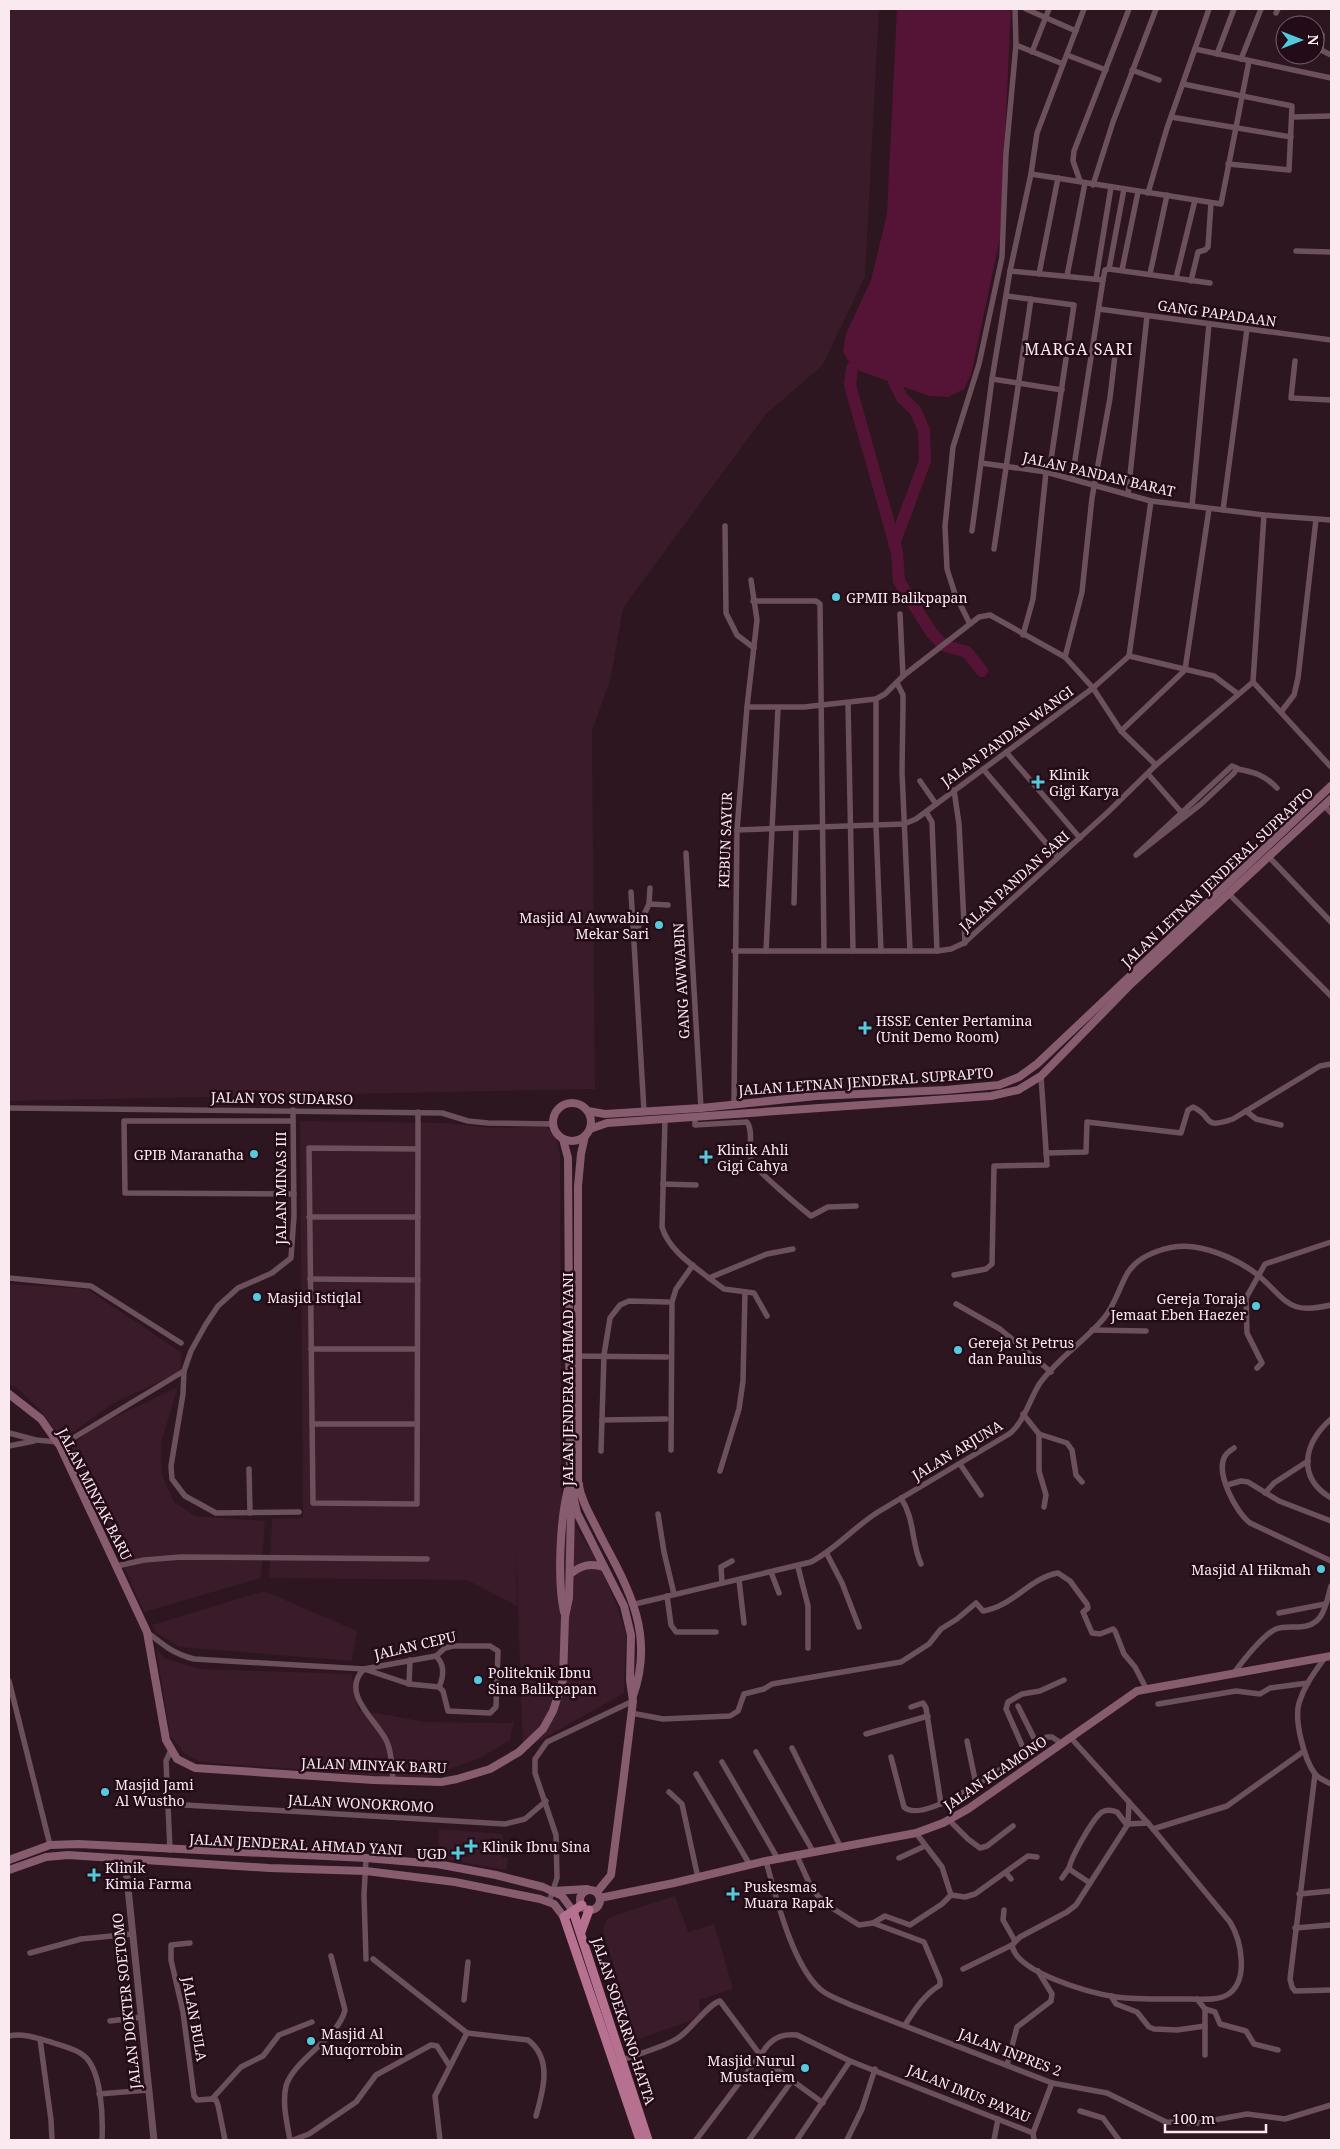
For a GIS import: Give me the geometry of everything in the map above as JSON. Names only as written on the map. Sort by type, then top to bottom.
[{"type":"highway","points":[[564,1917],[573,1911],[585,1908],[581,1932]]},
{"type":"highway","name":"JALAN SOEKARNO-HATTA","points":[[573,1911],[648,2140]]},
{"type":"highway","name":"JALAN SOEKARNO-HATTA","points":[[564,1917],[640,2140]]},
{"type":"main road","name":"JALAN LETNAN JENDERAL SUPRAPTO","points":[[587,1133],[607,1123],[856,1104],[944,1101],[1011,1093],[1024,1088],[1041,1076],[1160,953],[1331,786]]},
{"type":"main road","name":"JALAN LETNAN JENDERAL SUPRAPTO","points":[[588,1111],[605,1114],[701,1108],[734,1103],[816,1096],[946,1090],[999,1085],[1028,1072],[1331,799]]},
{"type":"main road","points":[[944,1101],[946,1090]]},
{"type":"main road","points":[[567,1104],[579,1105],[588,1111],[591,1120],[587,1133],[577,1141],[563,1139],[556,1132],[553,1124],[557,1111],[567,1104]]},
{"type":"main road","name":"JALAN JENDERAL AHMAD YANI","points":[[587,1133],[581,1154],[578,1186],[579,1485],[586,1507],[635,1604],[641,1646],[638,1682],[631,1713],[611,1875],[596,1893]]},
{"type":"main road","name":"JALAN JENDERAL AHMAD YANI","points":[[563,1139],[568,1158],[570,1481],[577,1513],[624,1606],[631,1635],[630,1680],[633,1699]]},
{"type":"main road","points":[[569,1381],[578,1381]]},
{"type":"main road","name":"JALAN MINYAK BARU","points":[[9,1394],[40,1419],[59,1444],[147,1632],[166,1736],[171,1750],[181,1762],[202,1768],[393,1781],[441,1782],[472,1776],[504,1761],[536,1736],[550,1717],[559,1695],[565,1664],[565,1616],[569,1598],[573,1498],[579,1485]]},
{"type":"main road","points":[[565,1616],[561,1599],[562,1530],[570,1481]]},
{"type":"main road","points":[[570,1574],[581,1566],[588,1564],[604,1567]]},
{"type":"main road","name":"JALAN KLAMONO","points":[[553,1891],[596,1893],[698,1878],[750,1864],[916,1833],[949,1820],[968,1809],[1122,1700],[1146,1688],[1328,1657]]},
{"type":"main road","name":"JALAN MINYAK BARU","points":[[166,1736],[181,1762]]},
{"type":"main road","name":"JALAN JENDERAL AHMAD YANI","points":[[9,1860],[50,1845],[78,1844],[170,1850],[366,1858],[437,1864],[477,1871],[553,1891],[566,1900],[573,1911]]},
{"type":"main road","name":"JALAN JENDERAL AHMAD YANI","points":[[9,1870],[46,1857],[68,1855],[366,1871],[455,1882],[549,1902]]},
{"type":"main road","points":[[585,1891],[596,1893],[598,1907],[585,1908],[580,1896],[585,1891]]},
{"type":"main road","points":[[549,1902],[558,1907],[564,1917]]},
{"type":"street","points":[[970,624],[955,594],[947,569],[945,526],[953,447],[979,364],[1002,257],[1006,154],[1016,45],[1015,9]]},
{"type":"street","points":[[1026,9],[1076,31]]},
{"type":"street","points":[[1032,52],[1049,9]]},
{"type":"street","points":[[972,531],[992,379],[1010,271],[1031,174],[1037,133],[1084,9]]},
{"type":"street","points":[[1067,276],[1082,182],[1073,160],[1074,151],[1129,9]]},
{"type":"street","points":[[1093,184],[1132,70],[1156,9]]},
{"type":"street","points":[[1148,193],[1171,116],[1209,9]]},
{"type":"street","points":[[1217,54],[1234,9]]},
{"type":"street","points":[[1241,59],[1261,9]]},
{"type":"street","points":[[1016,45],[1063,64]]},
{"type":"street","points":[[1196,49],[1331,78]]},
{"type":"street","points":[[1067,54],[1106,70]]},
{"type":"street","points":[[1031,174],[1138,192],[1222,203],[1249,61]]},
{"type":"street","points":[[1132,70],[1159,80]]},
{"type":"street","points":[[1183,84],[1241,98],[1292,106],[1293,117],[1289,170],[1228,164]]},
{"type":"street","points":[[1171,116],[1291,137]]},
{"type":"street","points":[[1293,117],[1331,116]]},
{"type":"street","points":[[1039,274],[1058,178]]},
{"type":"street","points":[[1096,279],[1111,187]]},
{"type":"street","points":[[1109,269],[1124,189]]},
{"type":"street","points":[[1122,270],[1138,192]]},
{"type":"street","points":[[1150,274],[1166,195]]},
{"type":"street","points":[[1176,278],[1195,200]]},
{"type":"street","points":[[1191,281],[1198,252],[1205,250],[1208,246],[1211,203]]},
{"type":"street","points":[[1296,252],[1331,252]]},
{"type":"street","points":[[1072,479],[1105,270],[1122,270],[1210,283]]},
{"type":"street","points":[[1010,271],[1103,280]]},
{"type":"street","points":[[1007,296],[1074,304],[1062,390],[1047,472],[1035,587],[1022,635]]},
{"type":"street","points":[[994,549],[1017,383],[1031,299]]},
{"type":"street","name":"GANG PAPADAAN","points":[[1099,309],[1331,340]]},
{"type":"street","points":[[1128,494],[1147,316]]},
{"type":"street","points":[[1192,506],[1209,324]]},
{"type":"street","points":[[1223,510],[1247,329]]},
{"type":"street","points":[[1066,657],[1082,592],[1094,485],[1115,355]]},
{"type":"street","points":[[1295,361],[1291,398],[1331,400]]},
{"type":"street","points":[[992,379],[1062,390]]},
{"type":"street","name":"JALAN PANDAN BARAT","points":[[981,463],[1047,472],[1152,501],[1264,515],[1331,520]]},
{"type":"street","points":[[1152,501],[1129,656],[1217,677],[1238,694]]},
{"type":"street","points":[[1121,731],[1186,670],[1209,508]]},
{"type":"street","points":[[1264,515],[1253,682],[1331,767]]},
{"type":"street","points":[[1281,712],[1291,700],[1297,683],[1316,519]]},
{"type":"street","points":[[725,526],[726,613],[737,635],[754,648]]},
{"type":"street","name":"KEBUN SAYUR","points":[[734,1103],[734,951],[737,830],[757,617],[751,580]]},
{"type":"street","points":[[753,601],[819,602],[820,606],[824,951]]},
{"type":"street","points":[[900,614],[903,676]]},
{"type":"street","points":[[747,708],[794,708],[876,700],[903,676],[979,617],[990,615],[1001,620],[1022,635],[1066,657],[1093,688],[1121,731],[1156,765]]},
{"type":"street","name":"JALAN PANDAN WANGI","points":[[737,830],[904,824],[926,812],[1093,688],[1129,656]]},
{"type":"street","name":"JALAN PANDAN SARI","points":[[734,951],[937,951],[951,949],[965,942],[1080,838],[1156,765],[1253,682]]},
{"type":"street","points":[[896,683],[903,696],[904,824],[910,951]]},
{"type":"street","points":[[876,700],[876,826],[881,951]]},
{"type":"street","points":[[848,703],[852,951]]},
{"type":"street","points":[[766,951],[778,708]]},
{"type":"street","points":[[1006,752],[1080,838]]},
{"type":"street","points":[[983,769],[1058,857]]},
{"type":"street","points":[[1182,814],[1136,855],[1237,769],[1260,775],[1277,788]]},
{"type":"street","points":[[1148,774],[1182,814]]},
{"type":"street","points":[[920,781],[936,804]]},
{"type":"street","points":[[954,790],[959,824],[965,942]]},
{"type":"street","points":[[1324,805],[1331,813]]},
{"type":"street","points":[[926,812],[932,822],[937,951]]},
{"type":"street","points":[[794,903],[796,828]]},
{"type":"street","name":"GANG AWWABIN","points":[[686,853],[701,1108]]},
{"type":"street","points":[[1268,856],[1331,922]]},
{"type":"street","points":[[634,936],[649,904],[650,888]]},
{"type":"street","points":[[631,892],[644,1111]]},
{"type":"street","points":[[1228,893],[1331,996]]},
{"type":"street","points":[[649,904],[668,905]]},
{"type":"street","points":[[1046,1153],[1086,1152],[1087,1122],[1142,1127],[1178,1133],[1183,1131],[1190,1107],[1197,1108],[1213,1124],[1233,1119],[1320,1066],[1331,1064]]},
{"type":"street","points":[[954,1275],[986,1269],[992,1264],[994,1166],[1047,1165],[1041,1076]]},
{"type":"street","name":"JALAN YOS SUDARSO","points":[[9,1108],[418,1112],[442,1113],[468,1121],[488,1124],[553,1124]]},
{"type":"street","name":"JALAN MINAS III","points":[[184,1371],[191,1351],[218,1306],[238,1288],[272,1273],[286,1263],[293,1249],[293,1110]]},
{"type":"street","points":[[1246,1111],[1256,1119],[1281,1125]]},
{"type":"street","points":[[418,1112],[418,1149],[418,1349],[417,1504],[313,1503],[308,1148],[418,1149]]},
{"type":"street","points":[[695,1117],[695,1125],[748,1122],[753,1165],[810,1215],[828,1207],[856,1206]]},
{"type":"street","points":[[665,1119],[662,1221],[664,1233],[670,1243],[694,1266],[724,1289],[756,1294],[767,1316]]},
{"type":"street","points":[[293,1122],[124,1120],[124,1193],[294,1194]]},
{"type":"street","points":[[663,1184],[696,1185]]},
{"type":"street","points":[[309,1217],[418,1217]]},
{"type":"street","points":[[1257,1368],[1262,1363],[1246,1330],[1246,1298],[1265,1264],[1331,1242]]},
{"type":"street","name":"JALAN ARJUNA","points":[[635,1604],[798,1567],[827,1554],[857,1526],[1012,1432],[1039,1384],[1111,1308],[1132,1266],[1168,1248],[1183,1246],[1207,1250],[1236,1261],[1260,1276],[1279,1296],[1292,1305],[1309,1308],[1331,1305]]},
{"type":"street","points":[[709,1278],[767,1254],[793,1249]]},
{"type":"street","points":[[671,1450],[672,1302],[676,1289],[694,1266]]},
{"type":"street","points":[[9,1278],[91,1286],[181,1343]]},
{"type":"street","points":[[310,1279],[418,1280]]},
{"type":"street","points":[[720,1471],[739,1409],[744,1381],[745,1292]]},
{"type":"street","points":[[601,1451],[602,1355],[608,1323],[620,1306],[629,1301],[668,1302]]},
{"type":"street","points":[[956,1304],[1000,1329],[1051,1372]]},
{"type":"street","points":[[1092,1330],[1146,1331]]},
{"type":"street","points":[[311,1348],[418,1349]]},
{"type":"street","points":[[569,1356],[667,1357]]},
{"type":"street","points":[[9,1433],[59,1444],[184,1371]]},
{"type":"street","points":[[184,1371],[183,1394],[171,1466],[172,1479],[185,1496],[216,1513],[299,1512]]},
{"type":"street","points":[[1022,1414],[1038,1434],[1067,1443],[1072,1450],[1076,1475],[1082,1482]]},
{"type":"street","points":[[1331,1419],[1314,1438],[1308,1461],[1310,1478],[1320,1490],[1331,1498]]},
{"type":"street","points":[[602,1420],[666,1420]]},
{"type":"street","points":[[312,1424],[417,1424]]},
{"type":"street","points":[[1038,1434],[1038,1471],[1046,1495],[1044,1507]]},
{"type":"street","points":[[9,1446],[36,1440]]},
{"type":"street","points":[[1234,1448],[1224,1459],[1224,1468],[1227,1484],[1236,1510],[1250,1522],[1331,1561]]},
{"type":"street","points":[[1265,1493],[1274,1483],[1308,1461]]},
{"type":"street","points":[[960,1464],[981,1495]]},
{"type":"street","points":[[249,1469],[250,1513]]},
{"type":"street","points":[[1227,1484],[1246,1481],[1288,1505],[1331,1521]]},
{"type":"street","points":[[901,1498],[911,1518],[915,1547],[921,1564]]},
{"type":"street","points":[[658,1514],[672,1625],[676,1632],[716,1632]]},
{"type":"street","points":[[827,1554],[842,1584],[858,1627]]},
{"type":"street","points":[[117,1566],[144,1560],[181,1557],[427,1560]]},
{"type":"street","points":[[722,1584],[721,1567],[732,1561]]},
{"type":"street","points":[[798,1567],[808,1606],[808,1648]]},
{"type":"street","points":[[771,1572],[779,1593]]},
{"type":"street","points":[[631,1713],[663,1719],[730,1716],[738,1711],[744,1694],[764,1689],[772,1684],[901,1662],[929,1644],[941,1629],[957,1619],[976,1603],[984,1611],[1001,1608],[1033,1584],[1047,1576],[1058,1573],[1070,1581],[1087,1604],[1088,1608],[1083,1612],[1092,1633],[1100,1634],[1112,1629],[1115,1631],[1124,1654],[1136,1667],[1146,1688]]},
{"type":"street","points":[[739,1580],[744,1624]]},
{"type":"street","points":[[1233,1674],[1268,1633],[1284,1627],[1314,1625],[1319,1619],[1331,1586]]},
{"type":"street","points":[[1279,1613],[1325,1604]]},
{"type":"street","name":"JALAN CEPU","points":[[147,1632],[166,1648],[178,1655],[194,1659],[364,1669],[436,1656],[445,1648],[452,1646],[490,1646],[498,1652],[496,1707],[492,1712],[448,1711],[443,1691],[439,1687],[409,1684],[364,1669]]},
{"type":"street","points":[[436,1656],[440,1660],[443,1669],[443,1677],[439,1687]]},
{"type":"street","points":[[1328,1657],[1308,1683],[1298,1708],[1304,1751],[1315,1774],[1331,1784]]},
{"type":"street","points":[[409,1684],[410,1660]]},
{"type":"street","points":[[364,1669],[358,1677],[359,1700],[366,1714],[387,1741],[393,1781]]},
{"type":"street","points":[[1025,1752],[1006,1709],[1008,1702],[1022,1694],[1040,1691],[1064,1680]]},
{"type":"street","points":[[9,1681],[50,1845]]},
{"type":"street","points":[[1158,1704],[1236,1691],[1253,1695],[1270,1688],[1308,1683]]},
{"type":"street","points":[[549,1902],[557,1878],[556,1835],[535,1773],[536,1759],[547,1742],[633,1699]]},
{"type":"street","points":[[911,1707],[923,1703],[928,1716],[941,1804]]},
{"type":"street","points":[[1018,1706],[1037,1744]]},
{"type":"street","points":[[866,1734],[928,1716]]},
{"type":"street","points":[[891,1757],[906,1809],[918,1812],[941,1804],[976,1784],[1049,1737],[1061,1743]]},
{"type":"street","points":[[1004,1910],[1003,1920],[1017,1958],[1038,1971],[1073,1986],[1111,1996],[1139,1999],[1224,1997],[1232,1990],[1240,1967],[1238,1940],[1230,1922],[1148,1823],[1070,1737]]},
{"type":"street","points":[[967,1741],[976,1784]]},
{"type":"street","points":[[792,1748],[841,1848]]},
{"type":"street","points":[[170,1850],[166,1762],[171,1750]]},
{"type":"street","points":[[1153,1829],[1227,1806],[1304,1751]]},
{"type":"street","points":[[756,1752],[814,1853]]},
{"type":"street","points":[[722,1762],[778,1859]]},
{"type":"street","points":[[696,1774],[750,1864]]},
{"type":"street","points":[[1315,1774],[1295,1928],[1292,1987],[1295,1990],[1301,1991],[1331,1990]]},
{"type":"street","points":[[669,1792],[682,1804],[698,1878]]},
{"type":"street","name":"JALAN WONOKROMO","points":[[168,1804],[505,1824],[526,1819],[546,1801]]},
{"type":"street","points":[[963,1969],[1013,1943],[1071,1909],[1090,1883],[1127,1824],[1129,1802]]},
{"type":"street","points":[[1062,1878],[1086,1834],[1102,1812],[1111,1810],[1117,1812],[1127,1824]]},
{"type":"street","points":[[949,1820],[980,1848],[987,1846],[1013,1826]]},
{"type":"street","points":[[1127,1824],[1148,1823]]},
{"type":"street","points":[[916,1833],[942,1867],[951,1895]]},
{"type":"street","points":[[899,1858],[919,1851],[925,1846]]},
{"type":"street","points":[[798,1856],[811,1887],[822,1900],[855,1924],[873,1923],[924,1942],[941,1982],[918,2004],[905,2025]]},
{"type":"street","points":[[951,1895],[966,1897],[975,1894],[1028,1856],[1037,1857]]},
{"type":"street","points":[[366,1858],[366,1959]]},
{"type":"street","name":"JALAN DOKTER SOETOMO","points":[[125,1859],[154,2140]]},
{"type":"street","name":"JALAN INPRES 2","points":[[766,1861],[790,1937],[812,1981],[834,1998],[1052,2084],[1106,2093],[1131,2103],[1158,2119],[1179,2124],[1198,2123],[1247,2114],[1284,2119],[1331,2105]]},
{"type":"street","points":[[1069,1868],[1090,1883]]},
{"type":"street","points":[[1006,1873],[1011,1879]]},
{"type":"street","points":[[1299,1894],[1331,1891]]},
{"type":"street","points":[[873,1923],[885,1916],[910,1925],[946,1901],[951,1895]]},
{"type":"street","points":[[1295,1928],[1331,1926]]},
{"type":"street","points":[[30,1953],[81,1939],[132,1934]]},
{"type":"street","name":"JALAN BULA","points":[[190,1943],[171,1945],[171,1960],[183,2012],[194,2096],[197,2100],[212,2099]]},
{"type":"street","points":[[331,1956],[346,2010],[336,2028],[288,2082],[285,2100],[292,2140],[309,2134],[356,2102],[376,2075],[431,2045],[436,2044],[449,2065]]},
{"type":"street","points":[[373,1959],[467,2032],[528,2040],[536,2047],[543,2063],[545,2078],[536,2116]]},
{"type":"street","points":[[464,2000],[468,1962]]},
{"type":"street","points":[[1007,2065],[1017,2027],[1051,2001],[1052,1994],[1038,1971]]},
{"type":"street","points":[[1111,1996],[1116,2004],[1137,2012],[1149,2027],[1154,2029],[1177,2030],[1205,2026]]},
{"type":"street","points":[[1197,1999],[1205,2009],[1215,2012],[1220,2024],[1225,2027],[1246,2031],[1258,2046],[1278,2050]]},
{"type":"street","points":[[622,2060],[678,2038],[718,2001],[723,2003],[760,2056],[791,2082],[823,2103]]},
{"type":"street","points":[[1205,2009],[1205,2055]]},
{"type":"street","points":[[110,2021],[140,2017]]},
{"type":"street","points":[[224,2140],[218,2105],[216,2100],[212,2099],[241,2067],[262,2057],[280,2035],[312,2022]]},
{"type":"street","points":[[440,2140],[435,2096],[467,2032]]},
{"type":"street","points":[[9,2036],[24,2034],[69,2048],[84,2056],[94,2067],[99,2094],[102,2140]]},
{"type":"street","name":"JALAN IMUS PAYAU","points":[[696,2140],[760,2056],[778,2037],[791,2034],[802,2037],[850,2060],[1033,2132],[1052,2084]]},
{"type":"street","points":[[40,2039],[52,2140]]},
{"type":"street","points":[[797,2140],[850,2060]]},
{"type":"street","points":[[847,2140],[862,2109],[875,2069]]},
{"type":"street","points":[[750,2140],[791,2082]]},
{"type":"street","points":[[99,2094],[148,2090]]},
{"type":"street","points":[[1080,2111],[1103,2118],[1119,2140]]},
{"type":"street","points":[[994,2140],[998,2119]]},
{"type":"street","points":[[1033,2132],[1034,2140]]},
{"type":"shaded area","points":[[9,9],[879,9],[865,277],[822,366],[766,414],[623,608],[611,677],[592,731],[595,1089],[9,1101]]},
{"type":"shaded area","points":[[897,9],[1011,9],[1000,238],[971,375],[964,389],[948,397],[929,396],[852,368],[843,351],[846,334],[871,280],[887,214]]},
{"type":"shaded area","points":[[300,1121],[448,1123],[492,1128],[546,1126],[556,1137],[560,1154],[562,1505],[599,1564],[617,1606],[626,1634],[624,1693],[523,1750],[516,1548],[517,1606],[467,1580],[269,1578],[272,1519],[303,1518]]},
{"type":"shaded area","points":[[9,1284],[87,1289],[182,1353],[180,1372],[112,1404],[62,1440],[40,1410],[16,1387],[9,1385]]},
{"type":"shaded area","points":[[178,1387],[161,1443],[162,1475],[174,1502],[195,1516],[265,1521],[261,1578],[144,1612],[71,1448],[88,1430]]},
{"type":"shaded area","points":[[264,1591],[357,1631],[352,1661],[180,1647],[156,1633],[152,1625]]},
{"type":"shaded area","points":[[156,1648],[164,1658],[200,1669],[352,1674],[358,1710],[426,1722],[510,1723],[514,1721],[510,1740],[480,1758],[422,1779],[201,1762],[185,1754],[170,1735]]},
{"type":"shaded area","name":"Klinik Ibnu Sina","points":[[439,1829],[503,1834],[502,1857],[508,1858],[506,1870],[438,1858]]},
{"type":"shaded area","points":[[675,1896],[688,1932],[714,1924],[733,1989],[699,2000],[700,2013],[690,2021],[636,2040],[603,1930],[607,1919],[613,1916]]},
{"type":"waterway","points":[[852,368],[850,385],[897,552],[899,581],[931,632],[943,645],[967,652],[982,671]]},
{"type":"waterway","points":[[894,382],[902,398],[915,410],[924,430],[925,461],[894,544]]},
{"type":"place","name":"GPMII Balikpapan","points":[[836,597]]},
{"type":"place","name":"Klinik Gigi Karya","points":[[1038,782]]},
{"type":"place","name":"Masjid Al Awwabin Mekar Sari","points":[[659,925]]},
{"type":"place","name":"HSSE Center Pertamina (Unit Demo Room)","points":[[865,1028]]},
{"type":"place","name":"GPIB Maranatha","points":[[254,1154]]},
{"type":"place","name":"Klinik Ahli Gigi Cahya","points":[[706,1157]]},
{"type":"place","name":"Masjid Istiqlal","points":[[257,1297]]},
{"type":"place","name":"Gereja Toraja Jemaat Eben Haezer","points":[[1256,1306]]},
{"type":"place","name":"Gereja St Petrus dan Paulus","points":[[958,1350]]},
{"type":"place","name":"Masjid Al Hikmah","points":[[1321,1569]]},
{"type":"place","name":"Politeknik Ibnu Sina Balikpapan","points":[[478,1680]]},
{"type":"place","name":"Masjid Jami Al Wustho","points":[[105,1792]]},
{"type":"place","name":"Klinik Ibnu Sina","points":[[471,1846]]},
{"type":"place","name":"UGD","points":[[458,1853]]},
{"type":"place","name":"Klinik Kimia Farma","points":[[94,1875]]},
{"type":"place","name":"Puskesmas Muara Rapak","points":[[733,1894]]},
{"type":"place","name":"Masjid Al Muqorrobin","points":[[311,2041]]},
{"type":"place","name":"Masjid Nurul Mustaqiem","points":[[805,2068]]},
{"type":"district","name":"MARGA SARI","points":[[1079,349]]}]
